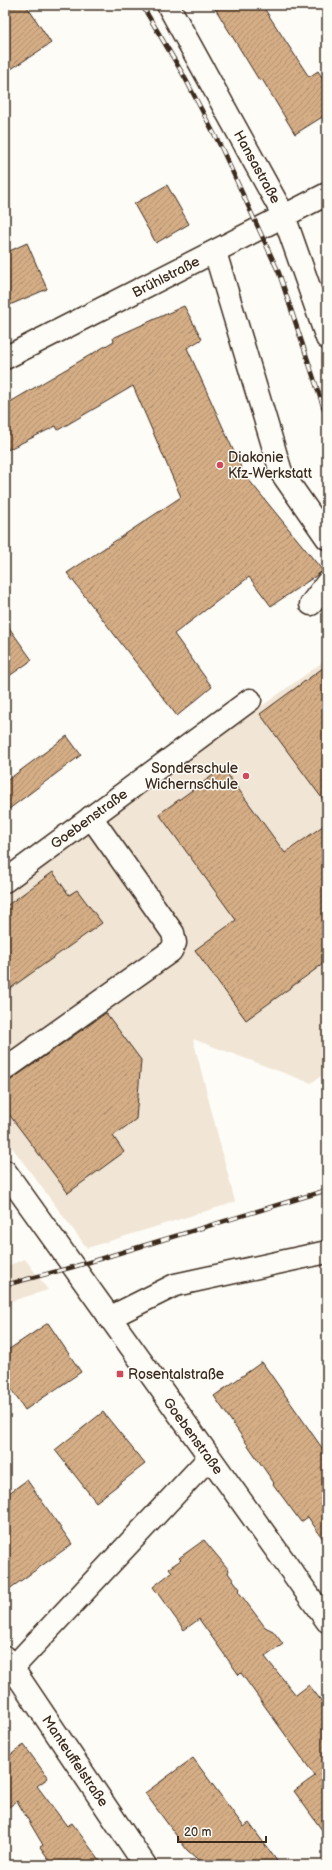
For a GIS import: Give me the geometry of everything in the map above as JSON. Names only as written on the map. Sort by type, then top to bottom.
[{"type":"street","name":"Hansastraße","points":[[168,5],[284,216],[327,338]]},
{"type":"street","name":"Brühlstraße","points":[[5,358],[327,194]]},
{"type":"street","points":[[215,252],[281,472],[327,538]]},
{"type":"street","points":[[311,604],[327,583]]},
{"type":"street","name":"Goebenstraße","points":[[5,881],[250,700]]},
{"type":"street","points":[[5,1069],[171,952],[175,943],[173,933],[91,817]]},
{"type":"street","name":"Goebenstraße","points":[[5,1171],[327,1621]]},
{"type":"street","points":[[109,1318],[175,1285],[327,1252]]},
{"type":"street","points":[[8,1667],[209,1458]]},
{"type":"street","name":"Manteuffelstraße","points":[[8,1667],[145,1865]]},
{"type":"shaded area","name":"Sonderschule Wichernschule","points":[[327,659],[327,1072],[311,1083],[193,1039],[235,1202],[87,1248],[5,1138],[5,892]]},
{"type":"shaded area","points":[[25,1259],[48,1290],[5,1303],[5,1267]]},
{"type":"building","points":[[15,5],[26,5],[51,43],[5,73],[5,11]]},
{"type":"building","points":[[213,5],[262,5],[309,77],[318,71],[327,85],[327,114],[295,134],[262,79],[259,80]]},
{"type":"building","points":[[167,185],[189,224],[156,243],[134,204]]},
{"type":"building","points":[[27,243],[47,289],[5,307],[5,253]]},
{"type":"building","points":[[184,306],[202,339],[187,348],[244,474],[323,571],[271,606],[249,577],[174,634],[212,687],[177,716],[67,573],[181,497],[133,386],[58,430],[56,426],[5,451],[5,405],[114,341],[113,338]]},
{"type":"building","points":[[5,622],[32,660],[5,679]]},
{"type":"building","points":[[327,665],[327,805],[260,714]]},
{"type":"building","points":[[67,736],[81,755],[5,812],[5,782]]},
{"type":"building","points":[[223,768],[285,853],[327,823],[327,961],[246,1020],[195,950],[236,920],[159,814]]},
{"type":"building","points":[[53,872],[69,895],[77,890],[102,923],[5,992],[5,907]]},
{"type":"building","points":[[106,1013],[141,1060],[136,1119],[113,1136],[124,1152],[68,1193],[5,1109],[5,1084]]},
{"type":"building","points":[[48,1323],[81,1372],[25,1410],[5,1380],[5,1352]]},
{"type":"building","points":[[262,1362],[327,1455],[327,1545],[308,1517],[301,1522],[273,1484],[274,1483],[214,1396]]},
{"type":"building","points":[[103,1412],[145,1464],[96,1502],[55,1450]]},
{"type":"building","points":[[27,1480],[72,1544],[5,1592],[5,1496]]},
{"type":"building","points":[[204,1540],[229,1570],[228,1573],[240,1589],[238,1591],[265,1627],[273,1631],[283,1644],[265,1657],[296,1695],[309,1685],[327,1708],[327,1837],[294,1791],[315,1776],[241,1673],[239,1675],[199,1619],[184,1630],[153,1587],[172,1572],[169,1568],[181,1560],[179,1558]]},
{"type":"building","points":[[24,1745],[48,1778],[37,1786],[67,1826],[72,1823],[103,1865],[53,1865],[40,1847],[43,1845],[17,1801],[5,1810],[5,1759]]},
{"type":"building","points":[[193,1758],[244,1827],[249,1823],[280,1865],[204,1865],[187,1850],[145,1793]]},
{"type":"railway","points":[[142,5],[184,76],[222,149],[279,273],[327,418]]},
{"type":"railway","points":[[5,1285],[73,1267],[327,1190]]},
{"type":"place","name":"Diakonie Kfz-Werkstatt","points":[[220,465]]},
{"type":"place","name":"Sonderschule Wichernschule","points":[[246,776]]},
{"type":"place","name":"Rosentalstraße","points":[[120,1374]]}]
